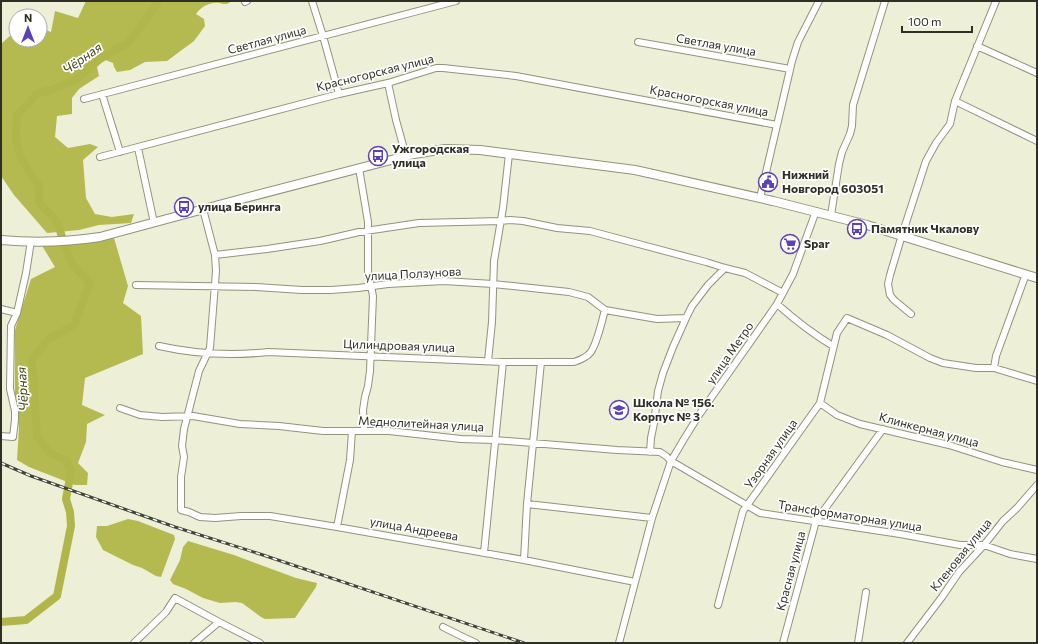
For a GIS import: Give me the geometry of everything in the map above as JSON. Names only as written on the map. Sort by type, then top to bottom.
[{"type":"main road","points":[[1,240],[68,241],[100,237],[426,151],[445,149],[480,150],[635,170],[760,198],[816,211],[902,235],[1037,278]]},
{"type":"street","points":[[312,1],[339,94]]},
{"type":"street","name":"Светлая улица","points":[[84,99],[456,1]]},
{"type":"street","points":[[760,198],[790,69],[798,42],[819,1]]},
{"type":"street","points":[[831,215],[839,164],[852,126],[853,105],[885,1]]},
{"type":"street","points":[[911,314],[890,295],[890,275],[926,162],[936,143],[950,124],[955,101],[996,1]]},
{"type":"street","name":"Светлая улица","points":[[638,42],[790,69]]},
{"type":"street","points":[[977,46],[1037,73]]},
{"type":"street","name":"Красногорская улица","points":[[100,157],[339,94],[388,83],[436,68],[516,76],[777,125]]},
{"type":"street","points":[[388,83],[406,156]]},
{"type":"street","points":[[102,94],[120,152]]},
{"type":"street","points":[[955,101],[1037,141]]},
{"type":"street","points":[[138,148],[154,223]]},
{"type":"street","points":[[488,361],[492,322],[494,261],[503,208],[509,154]]},
{"type":"street","points":[[359,168],[369,231],[368,272],[373,296],[371,356],[368,386],[363,410],[364,431]]},
{"type":"street","points":[[188,416],[199,371],[210,348],[216,271],[215,255],[203,209]]},
{"type":"street","name":"улица Метро","points":[[619,643],[652,518],[671,461],[699,415],[777,304],[793,274],[816,211]]},
{"type":"street","points":[[215,255],[320,241],[359,232],[419,223],[510,220],[557,228],[590,231],[706,262],[745,273],[783,293]]},
{"type":"street","points":[[1,436],[13,437],[15,411],[10,389],[11,326],[17,313],[31,241]]},
{"type":"street","points":[[650,452],[658,391],[663,373],[692,306],[708,285],[725,268]]},
{"type":"street","points":[[1026,274],[996,356],[994,368],[1037,381]]},
{"type":"street","name":"улица Ползунова","points":[[136,285],[331,290],[388,284],[444,281],[493,284],[569,292],[588,297],[606,310],[657,319],[686,318]]},
{"type":"street","points":[[777,304],[822,340],[833,346]]},
{"type":"street","points":[[1,309],[17,313]]},
{"type":"street","name":"Цилиндровая улица","points":[[159,346],[208,353],[248,354],[268,352],[503,362],[574,362],[584,359],[592,351],[606,310]]},
{"type":"street","name":"Узорная улица","points":[[718,605],[743,511],[820,403],[837,333],[847,318],[887,335],[930,358],[943,363],[976,368],[994,368]]},
{"type":"street","points":[[484,553],[503,362]]},
{"type":"street","points":[[524,560],[527,504],[541,362]]},
{"type":"street","name":"Клинкерная улица","points":[[820,403],[837,415],[860,424],[949,445],[1002,462],[1037,470]]},
{"type":"street","name":"Меднолитейная улица","points":[[120,408],[140,414],[188,416],[240,424],[279,426],[323,431],[389,431],[461,439],[533,442],[660,452],[671,461]]},
{"type":"street","name":"улица Андреева","points":[[188,416],[184,429],[182,446],[184,457],[181,477],[181,510],[200,517],[215,518],[270,516],[524,560],[635,582]]},
{"type":"street","name":"Красная улица","points":[[783,643],[816,522],[883,429]]},
{"type":"street","points":[[337,527],[350,460],[352,431]]},
{"type":"street","name":"Трансформаторная улица","points":[[671,461],[760,513],[960,545],[984,545],[1010,554],[1037,559]]},
{"type":"street","name":"Кленовая улица","points":[[907,643],[959,572],[984,545],[1003,521],[1037,486]]},
{"type":"street","points":[[527,504],[652,518]]},
{"type":"street","points":[[858,643],[866,592]]},
{"type":"street","points":[[134,643],[166,612],[176,598],[258,643]]},
{"type":"street","points":[[194,643],[219,622]]},
{"type":"street","points":[[444,627],[459,636],[476,643]]},
{"type":"green space","points":[[86,1],[232,1],[227,4],[211,3],[201,8],[196,14],[204,19],[205,26],[194,41],[167,61],[145,62],[130,70],[117,72],[113,63],[103,59],[97,67],[99,76],[79,89],[72,98],[72,114],[57,116],[55,137],[68,148],[90,144],[98,147],[83,160],[86,198],[95,214],[112,217],[134,214],[131,223],[99,225],[79,230],[47,233],[14,195],[1,176],[1,44],[8,38],[8,48],[48,48],[48,31],[51,32],[55,11],[78,18]]},
{"type":"green space","points":[[114,238],[128,286],[123,303],[141,316],[143,354],[85,378],[82,405],[105,415],[87,424],[86,442],[78,463],[88,473],[87,485],[75,485],[29,467],[17,460],[19,428],[15,395],[15,330],[31,279],[55,267],[41,244],[92,242]]},
{"type":"green space","points":[[128,519],[138,521],[174,535],[175,539],[161,577],[156,576],[103,550],[96,537],[97,526],[107,526]]},
{"type":"green space","points":[[188,541],[234,555],[296,578],[317,583],[316,587],[295,618],[265,619],[242,603],[220,603],[203,598],[173,584],[170,580],[180,560],[183,547]]},
{"type":"waterway","name":"Чёрная","points":[[1,622],[26,620],[57,596],[71,526],[70,512],[66,499],[71,472],[67,461],[50,453],[37,436],[32,359],[49,339],[74,325],[90,283],[71,263],[57,222],[39,202],[39,186],[21,159],[16,139],[17,115],[38,93],[51,90],[74,81],[100,59],[129,42],[151,13],[158,1]]},
{"type":"railway","points":[[1,463],[31,476],[175,527],[524,643]]},
{"type":"place","name":"Ужгородская улица","points":[[378,156]]},
{"type":"place","name":"Нижний Новгород 603051","points":[[768,182]]},
{"type":"place","name":"улица Беринга","points":[[184,207]]},
{"type":"place","name":"Памятник Чкалову","points":[[857,229]]},
{"type":"place","name":"Spar","points":[[790,244]]},
{"type":"place","name":"Школа № 156. Корпус № 3","points":[[619,410]]}]
